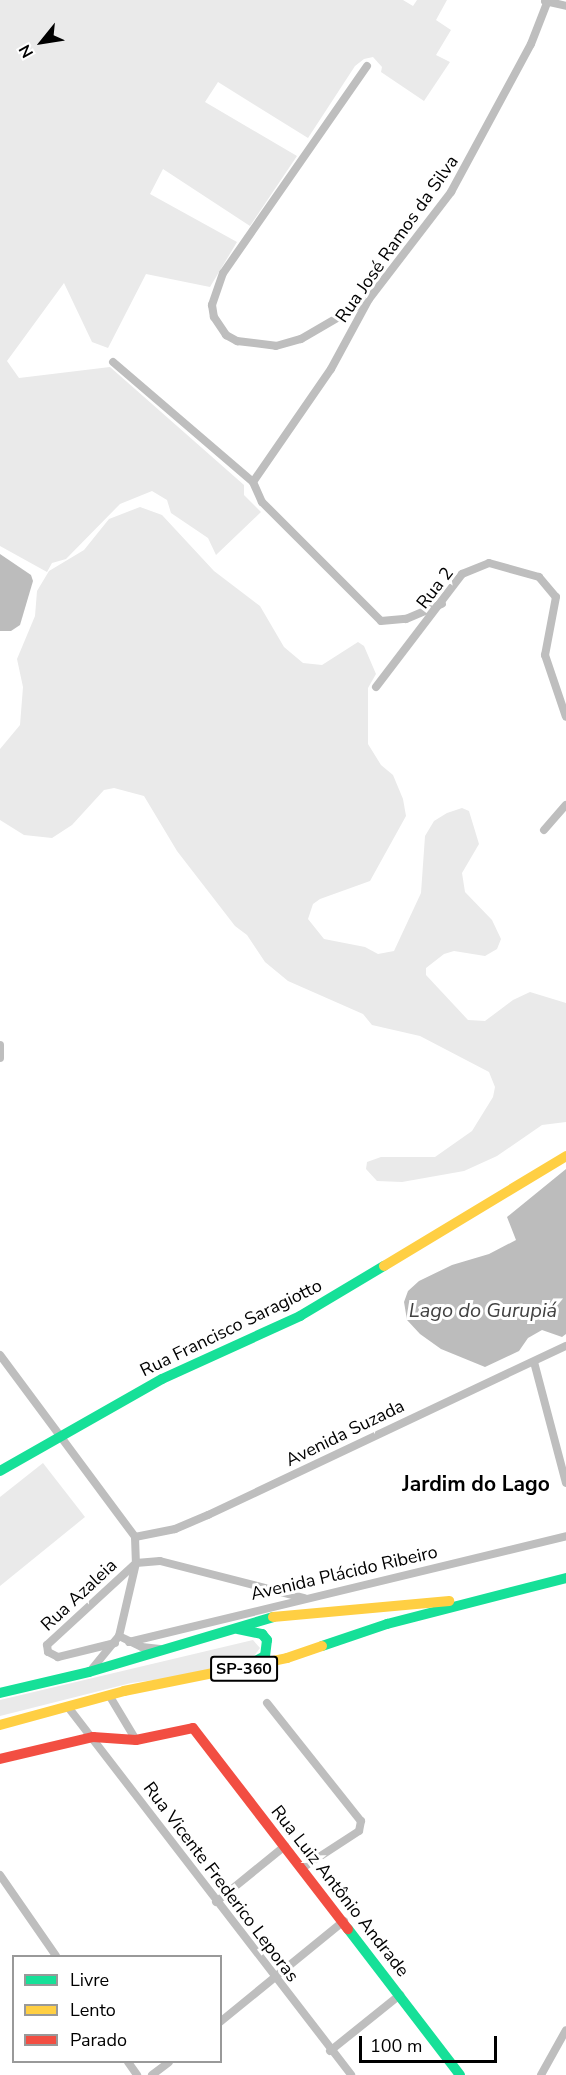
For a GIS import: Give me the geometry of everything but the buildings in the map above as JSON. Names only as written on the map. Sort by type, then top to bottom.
[{"type":"street","points":[[545,1],[566,6]]},
{"type":"street","name":"Rua José Ramos da Silva","points":[[253,482],[312,399],[369,300],[469,164],[531,44],[545,1]]},
{"type":"street","points":[[367,66],[223,273],[212,305],[214,317],[226,335],[237,341],[276,346],[300,339],[369,300]]},
{"type":"street","points":[[113,362],[253,482],[254,492],[262,502],[381,621],[406,619],[442,604]]},
{"type":"street","name":"Rua 2","points":[[376,687],[442,604],[462,574],[489,563],[539,577],[556,597],[545,655],[566,717]]},
{"type":"street","points":[[544,830],[566,805]]},
{"type":"street","points":[[0,1045],[0,1058]]},
{"type":"street","name":"Rua Francisco Saragiotto","points":[[0,1471],[61,1433],[162,1379],[300,1316],[566,1156]]},
{"type":"street","name":"Avenida Suzada","points":[[135,1537],[175,1529],[208,1515],[566,1346]]},
{"type":"street","points":[[0,1355],[61,1433],[135,1537],[136,1563],[118,1639],[88,1672]]},
{"type":"street","points":[[534,1362],[566,1483]]},
{"type":"street","name":"Avenida Plácido Ribeiro","points":[[129,1642],[566,1536]]},
{"type":"street","points":[[136,1563],[160,1561],[304,1598]]},
{"type":"street","name":"Rua Azaleia","points":[[118,1639],[58,1657],[48,1652],[47,1645],[136,1563]]},
{"type":"street","name":"SP-360","points":[[0,1725],[109,1695],[235,1671],[483,1598],[566,1578]]},
{"type":"street","name":"SP-360","points":[[0,1693],[88,1672],[234,1628],[309,1612],[395,1608],[483,1598]]},
{"type":"street","points":[[234,1628],[262,1634],[268,1647],[262,1658],[235,1671]]},
{"type":"street","points":[[118,1639],[163,1649]]},
{"type":"street","points":[[109,1695],[136,1740]]},
{"type":"street","points":[[267,1703],[361,1821],[359,1831],[302,1868]]},
{"type":"street","name":"Rua Vicente Frederico Leporas","points":[[68,1707],[330,2052],[351,2075]]},
{"type":"street","name":"Rua Luiz Antônio Andrade","points":[[136,1740],[194,1728],[460,2075]]},
{"type":"street","points":[[0,1759],[93,1737],[136,1740]]},
{"type":"street","points":[[216,1902],[285,1846]]},
{"type":"street","points":[[0,1875],[55,1955]]},
{"type":"street","points":[[222,2020],[344,1922]]},
{"type":"street","points":[[330,2052],[400,1995]]},
{"type":"street","points":[[541,2075],[566,2030]]},
{"type":"street","points":[[152,2075],[167,2063]]},
{"type":"shaded area","points":[[0,0],[403,0],[413,6],[417,0],[447,0],[436,20],[451,30],[436,55],[450,62],[424,101],[381,72],[382,67],[373,57],[364,59],[355,66],[308,138],[218,82],[205,102],[297,156],[250,226],[163,169],[150,194],[237,242],[210,287],[146,274],[108,348],[92,342],[64,283],[7,361],[19,378],[110,367],[244,485],[244,495],[261,512],[216,555],[208,538],[171,513],[167,500],[152,491],[120,504],[66,559],[52,563],[47,572],[0,546]]},
{"type":"shaded area","points":[[140,507],[162,515],[214,571],[260,606],[284,647],[303,663],[322,665],[358,642],[364,646],[376,674],[368,688],[368,744],[381,765],[393,775],[403,799],[406,816],[370,881],[320,899],[313,904],[308,919],[324,939],[365,947],[378,954],[394,951],[421,893],[425,836],[434,821],[447,813],[462,808],[469,811],[479,844],[462,873],[465,892],[492,920],[501,939],[497,949],[485,956],[454,951],[444,954],[426,968],[426,975],[468,1020],[485,1021],[513,1000],[530,992],[566,1003],[566,1122],[542,1125],[497,1156],[464,1171],[402,1182],[377,1181],[366,1169],[367,1162],[381,1157],[435,1157],[472,1131],[493,1097],[495,1087],[489,1072],[420,1036],[372,1025],[363,1014],[288,981],[265,962],[247,935],[235,926],[177,851],[144,796],[114,788],[104,790],[72,825],[52,838],[24,835],[0,820],[0,749],[20,725],[23,687],[17,659],[35,616],[37,591],[49,571],[84,550],[109,519]]},
{"type":"shaded area","points":[[43,1463],[85,1517],[0,1586],[0,1497]]},
{"type":"shaded area","points":[[253,1640],[260,1648],[251,1660],[192,1675],[131,1683],[0,1716],[0,1700]]},
{"type":"water","points":[[0,554],[31,575],[33,581],[20,625],[11,631],[0,631]]},
{"type":"water","name":"Lago do Gurupiá","points":[[566,1169],[566,1334],[562,1337],[542,1330],[528,1338],[519,1351],[485,1367],[441,1349],[420,1334],[407,1320],[404,1302],[408,1291],[419,1281],[452,1265],[489,1254],[516,1240],[507,1217]]},
{"type":"traffic: fast","points":[[0,1471],[162,1379],[300,1316],[384,1266]]},
{"type":"traffic: fast","points":[[322,1646],[387,1624],[566,1578]]},
{"type":"traffic: fast","points":[[0,1693],[89,1672],[273,1617]]},
{"type":"traffic: fast","points":[[238,1629],[262,1634],[267,1640],[265,1656],[252,1663]]},
{"type":"traffic: fast","points":[[348,1929],[460,2075]]},
{"type":"traffic: slow","points":[[384,1266],[566,1156]]},
{"type":"traffic: slow","points":[[273,1617],[449,1601]]},
{"type":"traffic: slow","points":[[0,1725],[124,1691],[287,1658],[322,1646]]},
{"type":"traffic: jam","points":[[0,1759],[93,1737],[136,1740],[193,1728],[348,1929]]},
{"type":"district","name":"Jardim do Lago","points":[[476,1484]]}]
